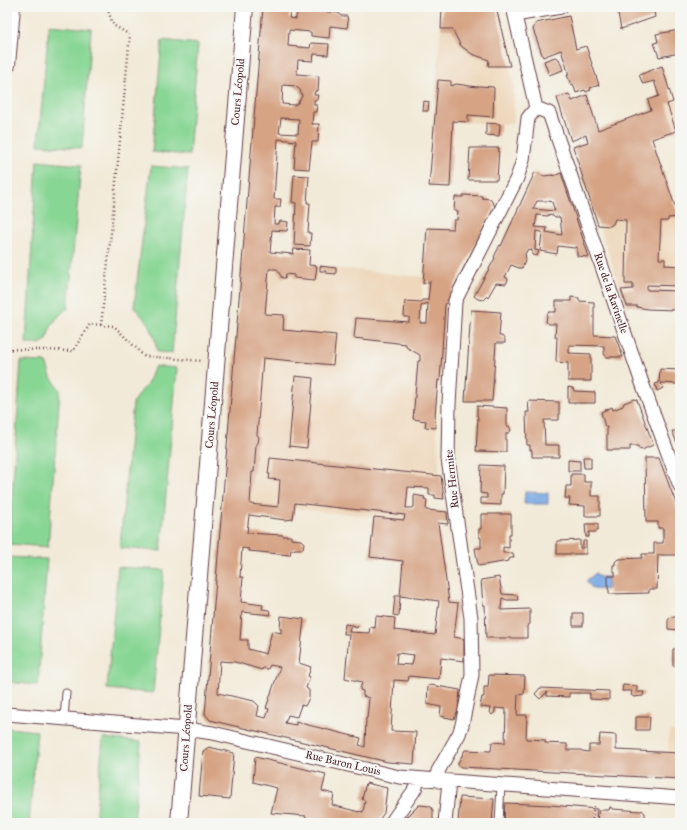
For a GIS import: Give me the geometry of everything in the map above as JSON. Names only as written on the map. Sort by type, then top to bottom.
[{"type":"street","points":[[7,65],[12,7]]},
{"type":"street","name":"Cours Léopold","points":[[179,823],[245,7]]},
{"type":"street","points":[[536,108],[514,11],[561,7]]},
{"type":"street","name":"Rue Hermite","points":[[445,823],[444,781],[438,771],[459,734],[472,674],[471,618],[448,459],[449,404],[455,301],[510,194],[523,160],[528,118],[536,108]]},
{"type":"street","name":"Rue de la Ravinelle","points":[[536,108],[549,113],[641,380],[680,486]]},
{"type":"street","name":"Rue Baron Louis","points":[[7,714],[186,729],[213,733],[399,777],[680,798]]},
{"type":"street","points":[[391,823],[416,787],[417,779]]},
{"type":"lane","points":[[64,719],[66,693]]},
{"type":"lane","points":[[499,823],[501,785]]},
{"type":"path","points":[[100,325],[112,224],[130,35],[113,25],[107,7]]},
{"type":"path","points":[[7,349],[72,351],[90,324],[114,326],[144,356],[216,362]]},
{"type":"path","points":[[592,823],[594,805]]},
{"type":"shaded area","points":[[442,7],[496,7],[514,88],[514,124],[434,121]]},
{"type":"shaded area","points":[[680,99],[680,142],[667,104]]},
{"type":"shaded area","points":[[680,208],[680,291],[633,289],[621,290],[595,215]]},
{"type":"shaded area","points":[[242,258],[423,277],[418,345],[440,381],[438,380],[435,416],[440,476],[443,490],[408,487],[404,520],[222,501]]},
{"type":"shaded area","points":[[669,731],[680,731],[680,779],[667,779]]},
{"type":"green space","points":[[49,25],[91,29],[82,148],[38,145]]},
{"type":"green space","points":[[162,40],[198,44],[189,155],[152,152]]},
{"type":"green space","points":[[37,161],[81,165],[68,309],[66,309],[56,319],[49,331],[47,340],[39,344],[26,344]]},
{"type":"green space","points":[[151,166],[188,169],[172,353],[157,352],[153,332],[134,307]]},
{"type":"green space","points":[[21,361],[46,362],[51,377],[60,390],[48,547],[9,544]]},
{"type":"green space","points":[[155,366],[177,368],[161,551],[120,548],[133,403],[148,382]]},
{"type":"green space","points":[[7,557],[47,559],[38,685],[7,682]]},
{"type":"green space","points":[[118,567],[164,570],[153,693],[107,689]]},
{"type":"green space","points":[[7,728],[37,731],[29,823],[7,823]]},
{"type":"green space","points":[[103,738],[141,742],[134,823],[95,823]]},
{"type":"water","points":[[525,492],[548,493],[548,504],[524,504]]},
{"type":"water","points":[[596,573],[599,577],[608,577],[607,590],[593,589],[586,581]]},
{"type":"building","points":[[263,7],[291,7],[289,18],[296,19],[296,15],[303,9],[339,13],[341,16],[347,16],[347,28],[330,26],[329,38],[311,36],[311,32],[289,30],[288,46],[310,48],[311,43],[329,44],[328,55],[314,54],[313,61],[298,60],[297,74],[319,76],[318,91],[315,91],[314,95],[318,95],[317,100],[314,100],[314,105],[317,105],[316,112],[313,112],[312,124],[319,124],[318,142],[312,142],[309,169],[294,168],[296,141],[278,139],[274,199],[281,199],[280,207],[275,207],[274,224],[279,224],[281,221],[288,222],[287,231],[272,230],[270,252],[293,254],[294,249],[310,250],[309,265],[317,266],[315,280],[294,278],[294,275],[286,274],[285,278],[282,278],[277,269],[269,269],[265,314],[284,315],[283,330],[336,335],[333,365],[263,358],[257,435],[259,437],[256,445],[254,472],[252,472],[250,504],[278,507],[280,480],[269,479],[270,474],[268,474],[270,458],[441,476],[444,499],[435,498],[435,495],[429,495],[429,488],[408,487],[406,508],[414,507],[414,495],[425,497],[424,499],[427,500],[426,510],[447,512],[448,524],[438,523],[449,602],[458,603],[454,637],[464,639],[464,661],[441,658],[439,679],[409,676],[408,681],[394,680],[391,731],[416,732],[414,764],[388,762],[222,723],[210,720],[205,714]],"holes":[[[283,85],[295,86],[300,90],[302,96],[298,103],[294,105],[282,104]],[[281,118],[299,119],[298,134],[279,133]],[[295,503],[405,515],[404,520],[374,517],[370,557],[403,561],[400,596],[439,601],[435,635],[394,630],[395,618],[376,616],[375,628],[370,627],[369,633],[349,632],[350,627],[357,628],[358,626],[345,624],[344,634],[349,634],[345,678],[362,682],[360,690],[363,691],[363,696],[369,698],[366,718],[365,747],[359,745],[361,738],[296,722],[296,725],[285,723],[288,715],[297,717],[301,705],[305,706],[309,698],[309,690],[306,688],[310,677],[308,676],[311,667],[299,663],[304,619],[281,616],[281,633],[272,631],[266,654],[248,649],[248,640],[240,640],[242,612],[271,615],[269,610],[262,609],[263,605],[241,602],[243,577],[240,577],[242,548],[249,549],[249,551],[290,555],[291,550],[303,549],[304,543],[301,540],[291,539],[291,536],[247,533],[249,515],[285,520],[293,519]],[[397,653],[414,655],[412,665],[396,664]],[[220,661],[235,662],[262,670],[263,668],[268,669],[270,665],[280,667],[266,708],[269,709],[266,718],[257,716],[259,706],[254,701],[218,693]]]},
{"type":"building","points":[[442,7],[496,7],[510,66],[488,66],[489,60],[472,54],[461,46],[452,29],[441,29]]},
{"type":"building","points":[[653,7],[655,17],[621,29],[617,8]]},
{"type":"building","points":[[569,16],[576,49],[586,46],[599,85],[590,88],[591,90],[586,92],[585,90],[576,93],[573,84],[571,85],[561,50],[543,57],[533,29],[536,23]]},
{"type":"building","points":[[680,30],[680,53],[659,57],[654,43],[658,42],[656,34]]},
{"type":"building","points":[[555,57],[559,59],[563,70],[549,75],[544,61]]},
{"type":"building","points":[[662,66],[673,102],[667,104],[676,131],[652,139],[676,209],[680,208],[680,217],[668,218],[668,221],[661,221],[659,259],[665,259],[665,265],[680,266],[680,286],[647,285],[647,290],[680,291],[680,309],[676,310],[647,309],[637,306],[627,306],[621,290],[633,289],[633,284],[625,284],[626,220],[615,219],[613,224],[610,226],[598,225],[573,147],[588,142],[586,135],[571,141],[557,98],[569,94],[572,101],[587,95],[598,130],[651,110],[648,100],[659,96],[654,81],[643,84],[639,75]]},
{"type":"building","points":[[438,80],[451,81],[451,86],[456,84],[494,88],[493,117],[468,115],[468,122],[453,121],[450,187],[429,186]]},
{"type":"building","points":[[424,101],[429,102],[428,111],[423,111]]},
{"type":"building","points":[[486,123],[500,124],[499,136],[486,135]]},
{"type":"building","points":[[470,148],[499,148],[497,180],[468,180]]},
{"type":"building","points":[[535,172],[543,176],[554,176],[561,173],[589,257],[577,256],[577,247],[558,246],[557,254],[540,251],[542,232],[536,231],[535,250],[539,251],[537,256],[532,255],[532,250],[528,249],[525,254],[526,259],[522,268],[511,265],[505,277],[508,280],[506,284],[496,283],[488,297],[487,296],[483,300],[478,299],[474,296],[495,258],[494,257],[500,245],[501,246]],"holes":[[[537,201],[552,202],[555,211],[533,209]],[[549,214],[555,217],[560,217],[562,235],[546,232],[547,228],[535,227],[537,215],[548,216]]]},
{"type":"building","points":[[294,175],[309,176],[307,203],[310,203],[308,233],[311,233],[310,246],[294,245],[296,203],[292,202]]},
{"type":"building","points":[[463,195],[482,196],[482,198],[490,199],[495,206],[445,305],[440,381],[438,380],[435,416],[436,428],[425,427],[426,421],[413,419],[418,361],[420,361],[420,355],[406,347],[406,344],[354,338],[356,318],[409,322],[409,317],[404,317],[405,301],[421,302],[422,300],[428,300],[430,281],[423,284],[427,228],[453,229],[454,220],[457,220],[458,211],[454,211],[455,197],[463,197]],"holes":[[[428,303],[427,323],[420,323],[421,306]]]},
{"type":"building","points":[[320,266],[336,268],[336,274],[320,271]]},
{"type":"building","points":[[571,297],[579,298],[579,301],[594,302],[594,335],[615,336],[623,357],[607,357],[604,354],[604,346],[569,345],[569,353],[591,354],[591,381],[568,381],[568,363],[556,362],[556,324],[549,324],[546,322],[549,312],[556,312],[556,301],[571,301]]},
{"type":"building","points":[[471,310],[501,312],[499,336],[502,336],[505,343],[496,343],[492,401],[465,401]]},
{"type":"building","points":[[660,369],[679,370],[678,384],[661,383],[663,388],[657,391],[655,384],[659,383]]},
{"type":"building","points":[[295,376],[313,378],[307,448],[289,446]]},
{"type":"building","points":[[568,387],[573,388],[574,391],[595,392],[595,403],[568,403]]},
{"type":"building","points":[[634,399],[637,400],[653,445],[642,450],[639,449],[638,446],[630,446],[630,450],[607,450],[607,427],[605,427],[601,412],[612,407],[613,410]]},
{"type":"building","points":[[528,401],[559,402],[559,420],[544,420],[545,445],[559,445],[559,457],[532,457],[530,445],[527,445],[526,412],[529,412]]},
{"type":"building","points":[[477,406],[507,408],[507,426],[509,426],[511,430],[509,433],[506,433],[506,452],[476,451],[478,417]]},
{"type":"building","points":[[672,431],[680,431],[680,443],[677,443]]},
{"type":"building","points":[[583,457],[591,457],[591,468],[584,468]]},
{"type":"building","points":[[645,458],[659,458],[680,514],[680,555],[658,555],[657,589],[649,589],[649,593],[609,594],[608,576],[615,576],[613,565],[615,565],[615,562],[618,559],[642,558],[642,554],[654,554],[654,543],[663,543],[663,528],[658,528],[658,522],[646,522]]},
{"type":"building","points":[[568,460],[580,461],[580,471],[568,471]]},
{"type":"building","points":[[481,465],[504,466],[501,505],[481,504],[481,498],[487,498],[487,494],[480,493]]},
{"type":"building","points":[[571,474],[584,474],[584,482],[591,482],[591,496],[600,496],[600,516],[585,516],[585,506],[569,505],[570,498],[565,498],[566,486],[571,486]]},
{"type":"building","points":[[481,514],[511,514],[509,548],[503,547],[503,553],[513,553],[514,557],[509,559],[509,561],[478,566],[475,548],[481,548],[479,529],[481,529]]},
{"type":"building","points":[[585,524],[598,524],[596,532],[589,532],[589,537],[586,537]]},
{"type":"building","points":[[580,540],[580,548],[583,548],[583,541],[586,541],[586,554],[557,554],[557,541]]},
{"type":"building","points":[[499,577],[502,594],[517,595],[518,600],[507,600],[502,598],[501,610],[530,609],[530,624],[527,626],[527,638],[486,638],[485,605],[483,605],[481,580]]},
{"type":"building","points":[[395,596],[400,596],[399,616],[393,615]]},
{"type":"building","points":[[573,613],[583,613],[583,626],[573,626]]},
{"type":"building","points":[[671,617],[680,617],[680,630],[668,629],[668,620]]},
{"type":"building","points":[[673,649],[680,649],[680,667],[673,666]]},
{"type":"building","points":[[489,675],[525,676],[524,694],[518,695],[517,715],[527,715],[526,739],[545,740],[545,743],[567,744],[567,750],[581,750],[589,752],[589,745],[599,745],[600,734],[616,735],[616,750],[680,753],[680,779],[461,767],[458,763],[465,750],[491,751],[492,742],[505,743],[506,709],[495,708],[495,712],[492,715],[490,712],[491,708],[480,707],[482,697],[484,697],[484,687],[488,687]]},
{"type":"building","points":[[431,685],[460,690],[458,710],[454,719],[440,716],[441,707],[427,704],[428,686]]},
{"type":"building","points":[[623,685],[637,686],[637,692],[644,692],[643,696],[634,697],[631,695],[632,691],[622,691]]},
{"type":"building","points":[[540,688],[609,691],[609,700],[590,699],[590,693],[569,693],[569,697],[547,696],[547,692],[540,699],[535,694]]},
{"type":"building","points":[[636,717],[650,717],[649,730],[636,730]]},
{"type":"building","points":[[209,747],[234,753],[230,799],[199,796],[203,751]]},
{"type":"building","points":[[255,757],[326,774],[322,791],[334,794],[332,805],[359,812],[363,812],[365,801],[362,799],[366,783],[387,788],[384,813],[377,823],[304,823],[306,816],[271,813],[277,788],[253,782]]},
{"type":"building","points":[[460,797],[494,799],[492,823],[458,823]]},
{"type":"building","points":[[505,803],[597,809],[596,823],[504,823]]},
{"type":"building","points":[[419,805],[430,806],[433,810],[433,823],[401,823]]},
{"type":"building","points":[[610,807],[612,809],[642,810],[645,813],[645,818],[642,818],[642,823],[598,823],[599,810],[609,810]]}]
